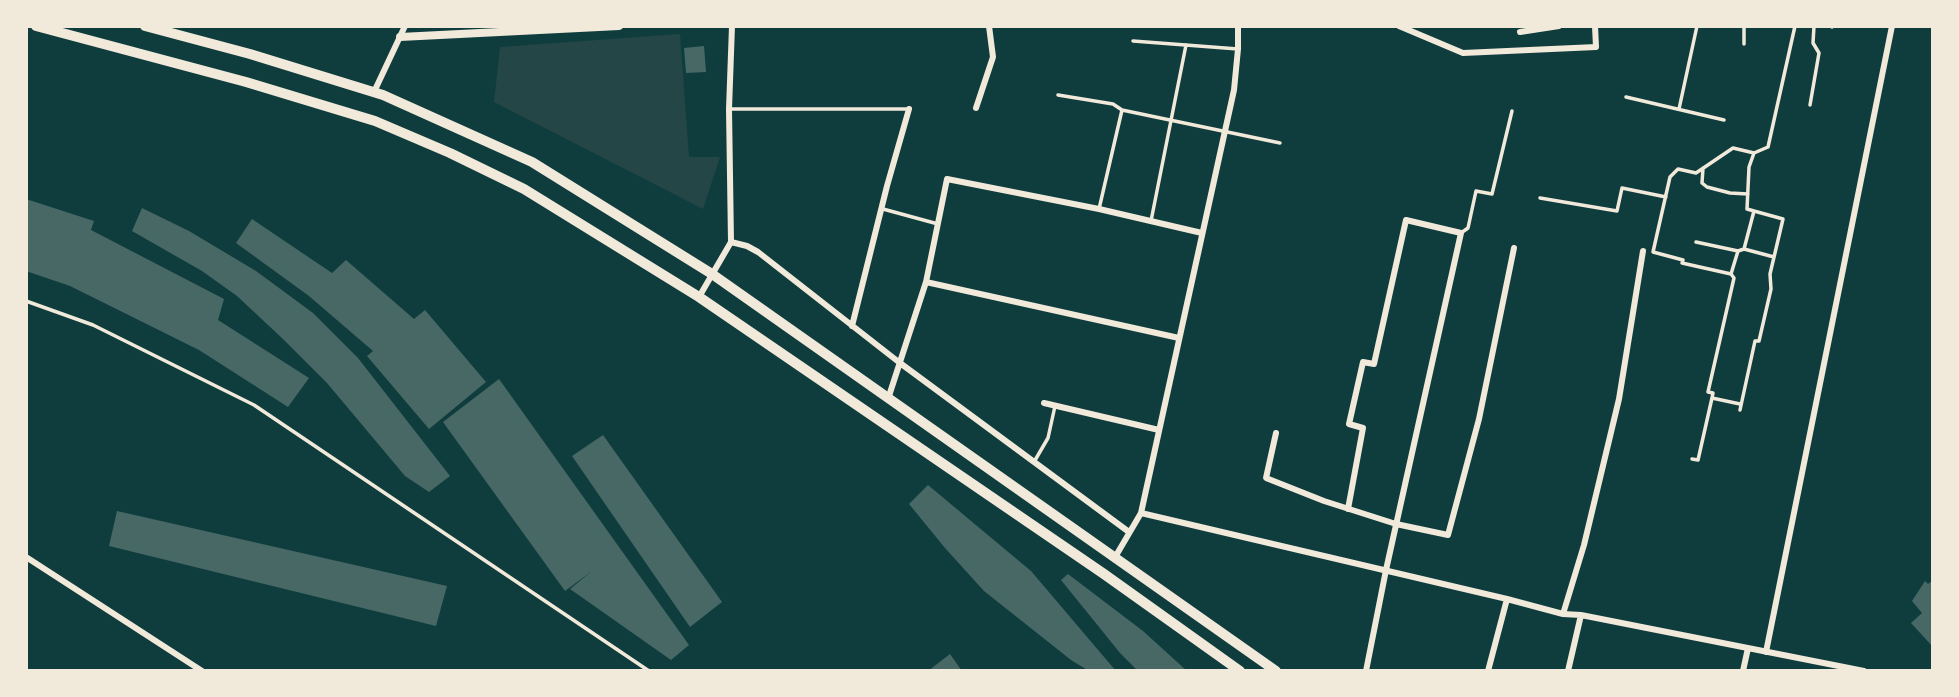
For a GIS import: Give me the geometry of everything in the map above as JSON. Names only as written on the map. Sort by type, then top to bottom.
[{"type":"highway","points":[[36,26],[246,82],[375,121],[524,189],[699,297],[1104,574],[1240,671]]},
{"type":"highway","points":[[145,26],[250,54],[374,92],[532,162],[712,274],[1276,671]]},
{"type":"street","points":[[374,92],[405,26]]},
{"type":"street","points":[[400,37],[619,26]]},
{"type":"street","points":[[699,297],[731,242],[729,109],[732,26]]},
{"type":"street","points":[[976,108],[993,57],[989,26]]},
{"type":"street","points":[[1114,559],[1141,513],[1234,90],[1238,26]]},
{"type":"street","points":[[1399,26],[1463,53],[1596,47],[1595,26]]},
{"type":"street","points":[[1520,32],[1559,26]]},
{"type":"street","points":[[1766,652],[1892,26]]},
{"type":"street","points":[[852,326],[909,109]]},
{"type":"street","points":[[888,398],[926,282],[947,179],[1099,209],[1202,233]]},
{"type":"street","points":[[1348,509],[1363,428],[1349,424],[1363,362],[1374,364],[1406,220],[1461,233],[1366,671]]},
{"type":"street","points":[[731,242],[758,252],[900,363],[1129,532]]},
{"type":"street","points":[[1276,433],[1266,478],[1348,509],[1396,524],[1448,535],[1479,419],[1514,248]]},
{"type":"street","points":[[1563,614],[1584,545],[1619,399],[1643,251]]},
{"type":"street","points":[[926,282],[1179,338]]},
{"type":"street","points":[[1044,403],[1159,430]]},
{"type":"street","points":[[1141,513],[1507,598],[1563,614],[1581,615],[1859,670]]},
{"type":"street","points":[[26,557],[202,671]]},
{"type":"street","points":[[1488,671],[1507,598]]},
{"type":"street","points":[[1568,671],[1581,615]]},
{"type":"street","points":[[1743,671],[1748,648]]},
{"type":"lane","points":[[1679,109],[1697,26]]},
{"type":"lane","points":[[1744,26],[1744,44]]},
{"type":"lane","points":[[1692,459],[1698,460],[1713,393],[1708,392],[1734,278],[1731,274],[1682,263],[1683,260],[1653,253],[1665,197],[1670,177],[1678,169],[1696,173],[1733,148],[1754,153],[1768,147],[1795,26]]},
{"type":"lane","points":[[1810,105],[1819,53],[1813,43],[1814,26]]},
{"type":"lane","points":[[1133,41],[1238,49]]},
{"type":"lane","points":[[1151,221],[1186,45]]},
{"type":"lane","points":[[1058,95],[1113,104],[1122,110],[1171,122],[1280,144]]},
{"type":"lane","points":[[1626,97],[1724,120]]},
{"type":"lane","points":[[729,109],[909,109]]},
{"type":"lane","points":[[1099,209],[1122,110]]},
{"type":"lane","points":[[1461,233],[1468,228],[1476,191],[1492,194],[1512,111]]},
{"type":"lane","points":[[1712,398],[1740,407],[1755,341],[1759,341],[1771,289],[1770,274],[1783,219],[1747,209],[1749,166],[1754,153]]},
{"type":"lane","points":[[1703,168],[1702,183],[1707,187],[1748,194]]},
{"type":"lane","points":[[1539,198],[1616,211],[1622,188],[1665,197]]},
{"type":"lane","points":[[881,209],[938,224]]},
{"type":"lane","points":[[1731,274],[1754,211]]},
{"type":"lane","points":[[1696,242],[1774,257]]},
{"type":"lane","points":[[26,301],[93,325],[254,405],[649,671]]},
{"type":"lane","points":[[1034,462],[1048,438],[1055,406]]},
{"type":"shaded area","points":[[680,34],[689,157],[720,157],[703,209],[494,102],[500,47]]},
{"type":"building","points":[[704,46],[706,72],[686,73],[684,48]]},
{"type":"building","points":[[26,199],[94,221],[91,230],[224,299],[218,320],[309,378],[288,407],[199,350],[70,286],[26,271]]},
{"type":"building","points":[[142,208],[189,231],[256,271],[313,313],[358,358],[450,476],[429,492],[405,476],[327,383],[237,296],[202,271],[132,231]]},
{"type":"building","points":[[252,219],[332,273],[346,260],[414,319],[425,310],[486,382],[429,429],[367,356],[373,351],[309,296],[236,243]]},
{"type":"building","points":[[499,379],[689,645],[671,660],[570,589],[592,571],[565,591],[443,422]]},
{"type":"building","points":[[603,435],[722,602],[690,627],[572,456]]},
{"type":"building","points":[[928,485],[1031,571],[1116,671],[1089,671],[1071,660],[984,591],[909,504]]},
{"type":"building","points":[[117,511],[447,586],[436,626],[109,546]]},
{"type":"building","points":[[1068,574],[1143,631],[1187,671],[1138,671],[1120,653],[1061,580]]},
{"type":"building","points":[[1933,580],[1933,647],[1911,623],[1922,613],[1912,601],[1925,581],[1928,584]]},
{"type":"building","points":[[950,654],[962,671],[928,671]]}]
